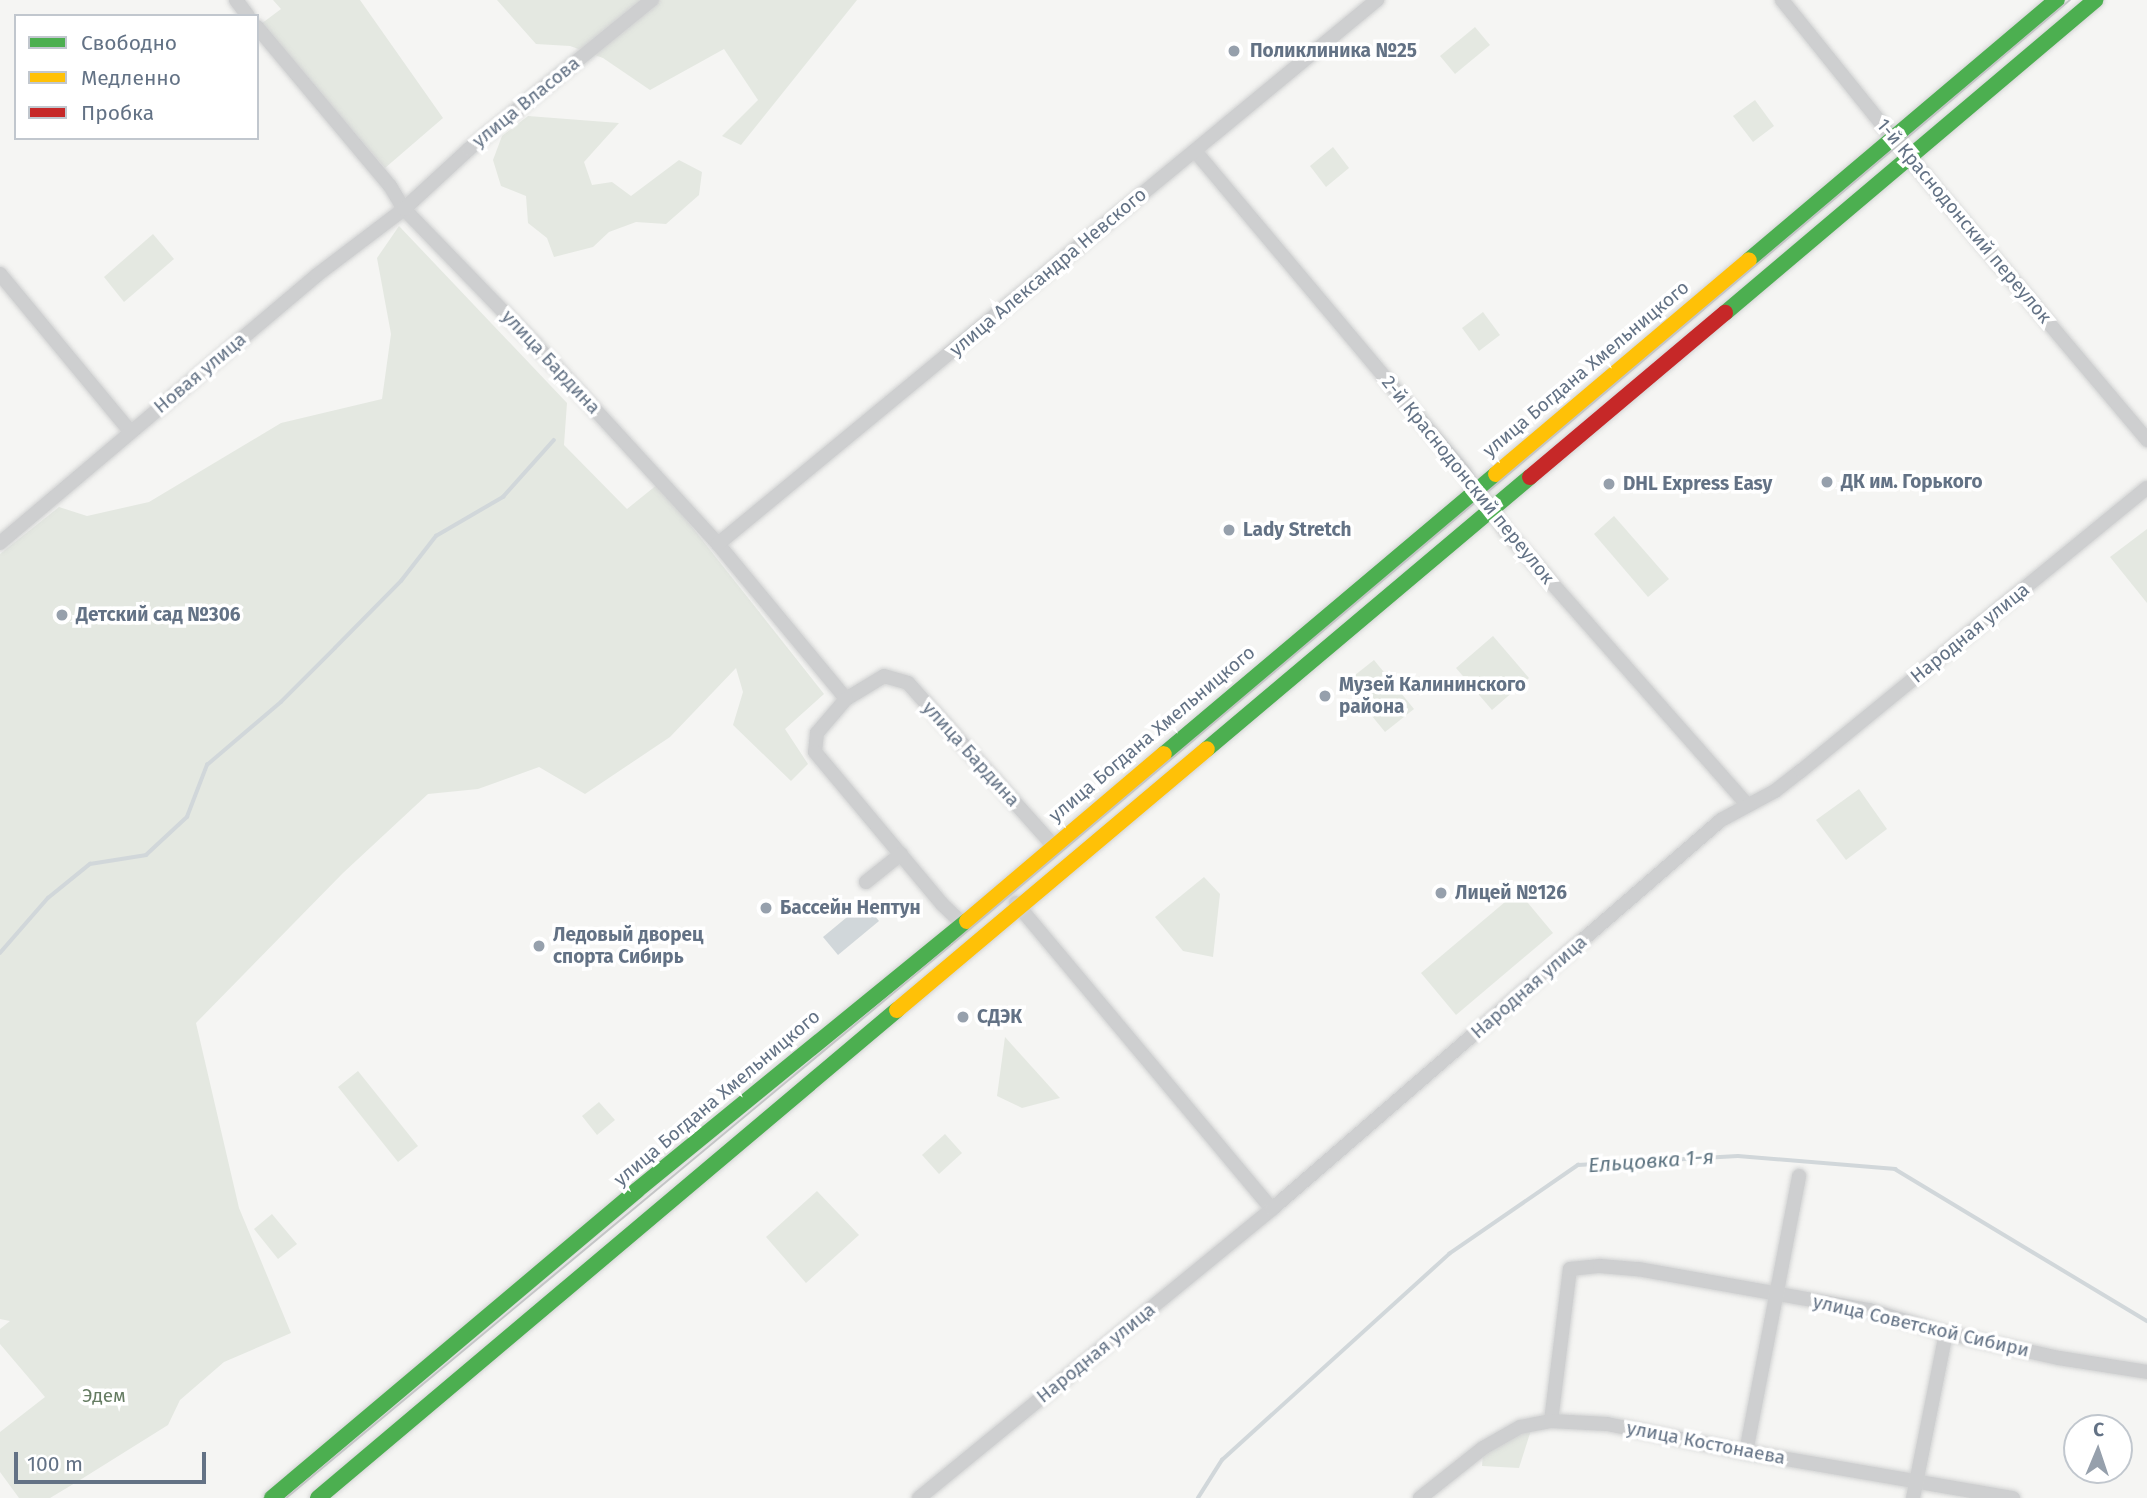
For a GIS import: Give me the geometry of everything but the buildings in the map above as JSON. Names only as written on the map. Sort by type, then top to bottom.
[{"type":"highway","name":"улица Богдана Хмельницкого","points":[[272,1498],[636,1191],[1004,888],[2057,0]]},
{"type":"highway","points":[[318,1498],[821,1072],[1021,909],[2096,0]]},
{"type":"street","name":"улица Власова","points":[[404,209],[469,149],[652,0]]},
{"type":"street","name":"улица Александра Невского","points":[[718,544],[1377,0]]},
{"type":"street","name":"1-й Краснодонский переулок","points":[[1782,0],[1893,138],[2147,440]]},
{"type":"street","name":"улица Бардина","points":[[259,29],[390,186],[404,209],[533,342],[718,544],[846,699]]},
{"type":"street","name":"2-й Краснодонский переулок","points":[[1195,151],[1477,488],[1506,531],[1623,667],[1747,804]]},
{"type":"street","name":"Новая улица","points":[[0,543],[317,275],[404,209]]},
{"type":"street","points":[[0,275],[130,431]]},
{"type":"street","name":"Народная улица","points":[[919,1498],[1272,1209],[1721,820],[1775,791],[1801,771],[2147,488]]},
{"type":"street","name":"улица Бардина","points":[[962,923],[815,752],[817,733],[846,699],[884,676],[908,683],[1053,845]]},
{"type":"street","points":[[866,882],[901,854]]},
{"type":"street","points":[[1004,888],[1272,1209]]},
{"type":"street","points":[[1746,1452],[1799,1175]]},
{"type":"street","name":"улица Советской Сибири","points":[[1551,1421],[1570,1269],[1600,1266],[1638,1269],[1869,1310],[1946,1333],[2059,1358],[2147,1372]]},
{"type":"street","points":[[1913,1498],[1946,1333]]},
{"type":"street","name":"улица Костонаева","points":[[1420,1498],[1483,1448],[1520,1427],[1551,1421],[1607,1424],[1746,1452],[2013,1498]]},
{"type":"green space","points":[[273,0],[360,0],[443,118],[385,168],[261,24],[281,9]]},
{"type":"green space","points":[[497,0],[857,0],[741,145],[722,136],[758,100],[724,49],[650,90],[603,58],[570,46],[536,44]]},
{"type":"green space","points":[[1475,27],[1490,45],[1455,74],[1440,56]]},
{"type":"green space","points":[[1755,100],[1774,126],[1753,142],[1733,116]]},
{"type":"green space","points":[[528,116],[619,123],[584,162],[592,185],[612,182],[631,196],[679,160],[702,172],[699,195],[666,224],[636,222],[609,232],[593,247],[554,257],[547,238],[528,223],[526,196],[501,186],[493,160],[502,136]]},
{"type":"green space","points":[[1333,147],[1349,168],[1326,187],[1310,166]]},
{"type":"green space","name":"Эдем","points":[[399,226],[567,403],[564,445],[627,509],[658,484],[824,694],[785,729],[808,764],[791,781],[733,725],[743,692],[736,668],[670,737],[585,794],[539,767],[478,789],[428,794],[343,873],[196,1023],[239,1208],[291,1333],[224,1362],[180,1400],[168,1425],[80,1480],[50,1498],[19,1498],[0,1472],[0,1432],[45,1397],[0,1344],[0,1329],[10,1321],[0,1319],[0,554],[59,507],[87,516],[149,502],[281,423],[382,399],[391,334],[377,258]]},
{"type":"green space","points":[[153,234],[174,259],[124,302],[104,277]]},
{"type":"green space","points":[[1483,312],[1500,335],[1479,351],[1462,328]]},
{"type":"green space","points":[[1614,516],[1669,579],[1648,597],[1594,534]]},
{"type":"green space","points":[[2147,529],[2147,603],[2110,557]]},
{"type":"green space","points":[[1493,636],[1529,678],[1492,710],[1456,668]]},
{"type":"green space","points":[[1374,660],[1414,709],[1385,732],[1345,683]]},
{"type":"green space","points":[[1859,789],[1887,829],[1846,860],[1816,820]]},
{"type":"green space","points":[[1204,877],[1220,894],[1213,957],[1183,951],[1155,917]]},
{"type":"green space","points":[[1518,891],[1553,933],[1456,1015],[1421,973]]},
{"type":"green space","points":[[1005,1037],[1060,1098],[1022,1108],[997,1096]]},
{"type":"green space","points":[[358,1071],[418,1146],[398,1162],[338,1087]]},
{"type":"green space","points":[[599,1102],[615,1120],[597,1135],[582,1116]]},
{"type":"green space","points":[[945,1134],[962,1153],[939,1174],[922,1155]]},
{"type":"green space","points":[[817,1191],[859,1235],[806,1283],[766,1237]]},
{"type":"green space","points":[[272,1214],[297,1244],[278,1259],[254,1229]]},
{"type":"green space","points":[[1531,1430],[1519,1468],[1482,1466],[1483,1454],[1505,1440]]},
{"type":"shaded area","points":[[864,903],[879,921],[838,955],[823,937]]},
{"type":"waterway","points":[[0,953],[48,898],[90,864],[146,855],[187,817],[207,765],[281,702],[401,581],[436,536],[503,497],[554,440]]},
{"type":"waterway","name":"Ельцовка 1-я","points":[[1198,1498],[1222,1460],[1449,1254],[1578,1165],[1738,1156],[1895,1169],[2147,1321]]},
{"type":"tram line","points":[[286,1498],[952,944],[2070,0]]},
{"type":"traffic: fast","points":[[1749,260],[2057,0]]},
{"type":"traffic: fast","points":[[1725,313],[2096,0]]},
{"type":"traffic: fast","points":[[1164,754],[1496,474]]},
{"type":"traffic: fast","points":[[1207,749],[1530,477]]},
{"type":"traffic: fast","points":[[272,1498],[636,1191],[967,921]]},
{"type":"traffic: fast","points":[[318,1498],[897,1010]]},
{"type":"traffic: slow","points":[[1496,474],[1749,260]]},
{"type":"traffic: slow","points":[[897,1010],[1207,749]]},
{"type":"traffic: slow","points":[[967,921],[1164,754]]},
{"type":"traffic: jam","points":[[1530,477],[1725,313]]},
{"type":"place","name":"Поликлиника №25","points":[[1234,51]]},
{"type":"place","name":"ДК им. Горького","points":[[1827,482]]},
{"type":"place","name":"DHL Express Easy","points":[[1609,484]]},
{"type":"place","name":"Lady Stretch","points":[[1229,530]]},
{"type":"place","name":"Детский сад №306","points":[[62,615]]},
{"type":"place","name":"Музей Калининского района","points":[[1325,696]]},
{"type":"place","name":"Лицей №126","points":[[1441,893]]},
{"type":"place","name":"Бассейн Нептун","points":[[766,908]]},
{"type":"place","name":"Ледовый дворец спорта Сибирь","points":[[539,946]]},
{"type":"place","name":"СДЭК","points":[[963,1017]]}]
